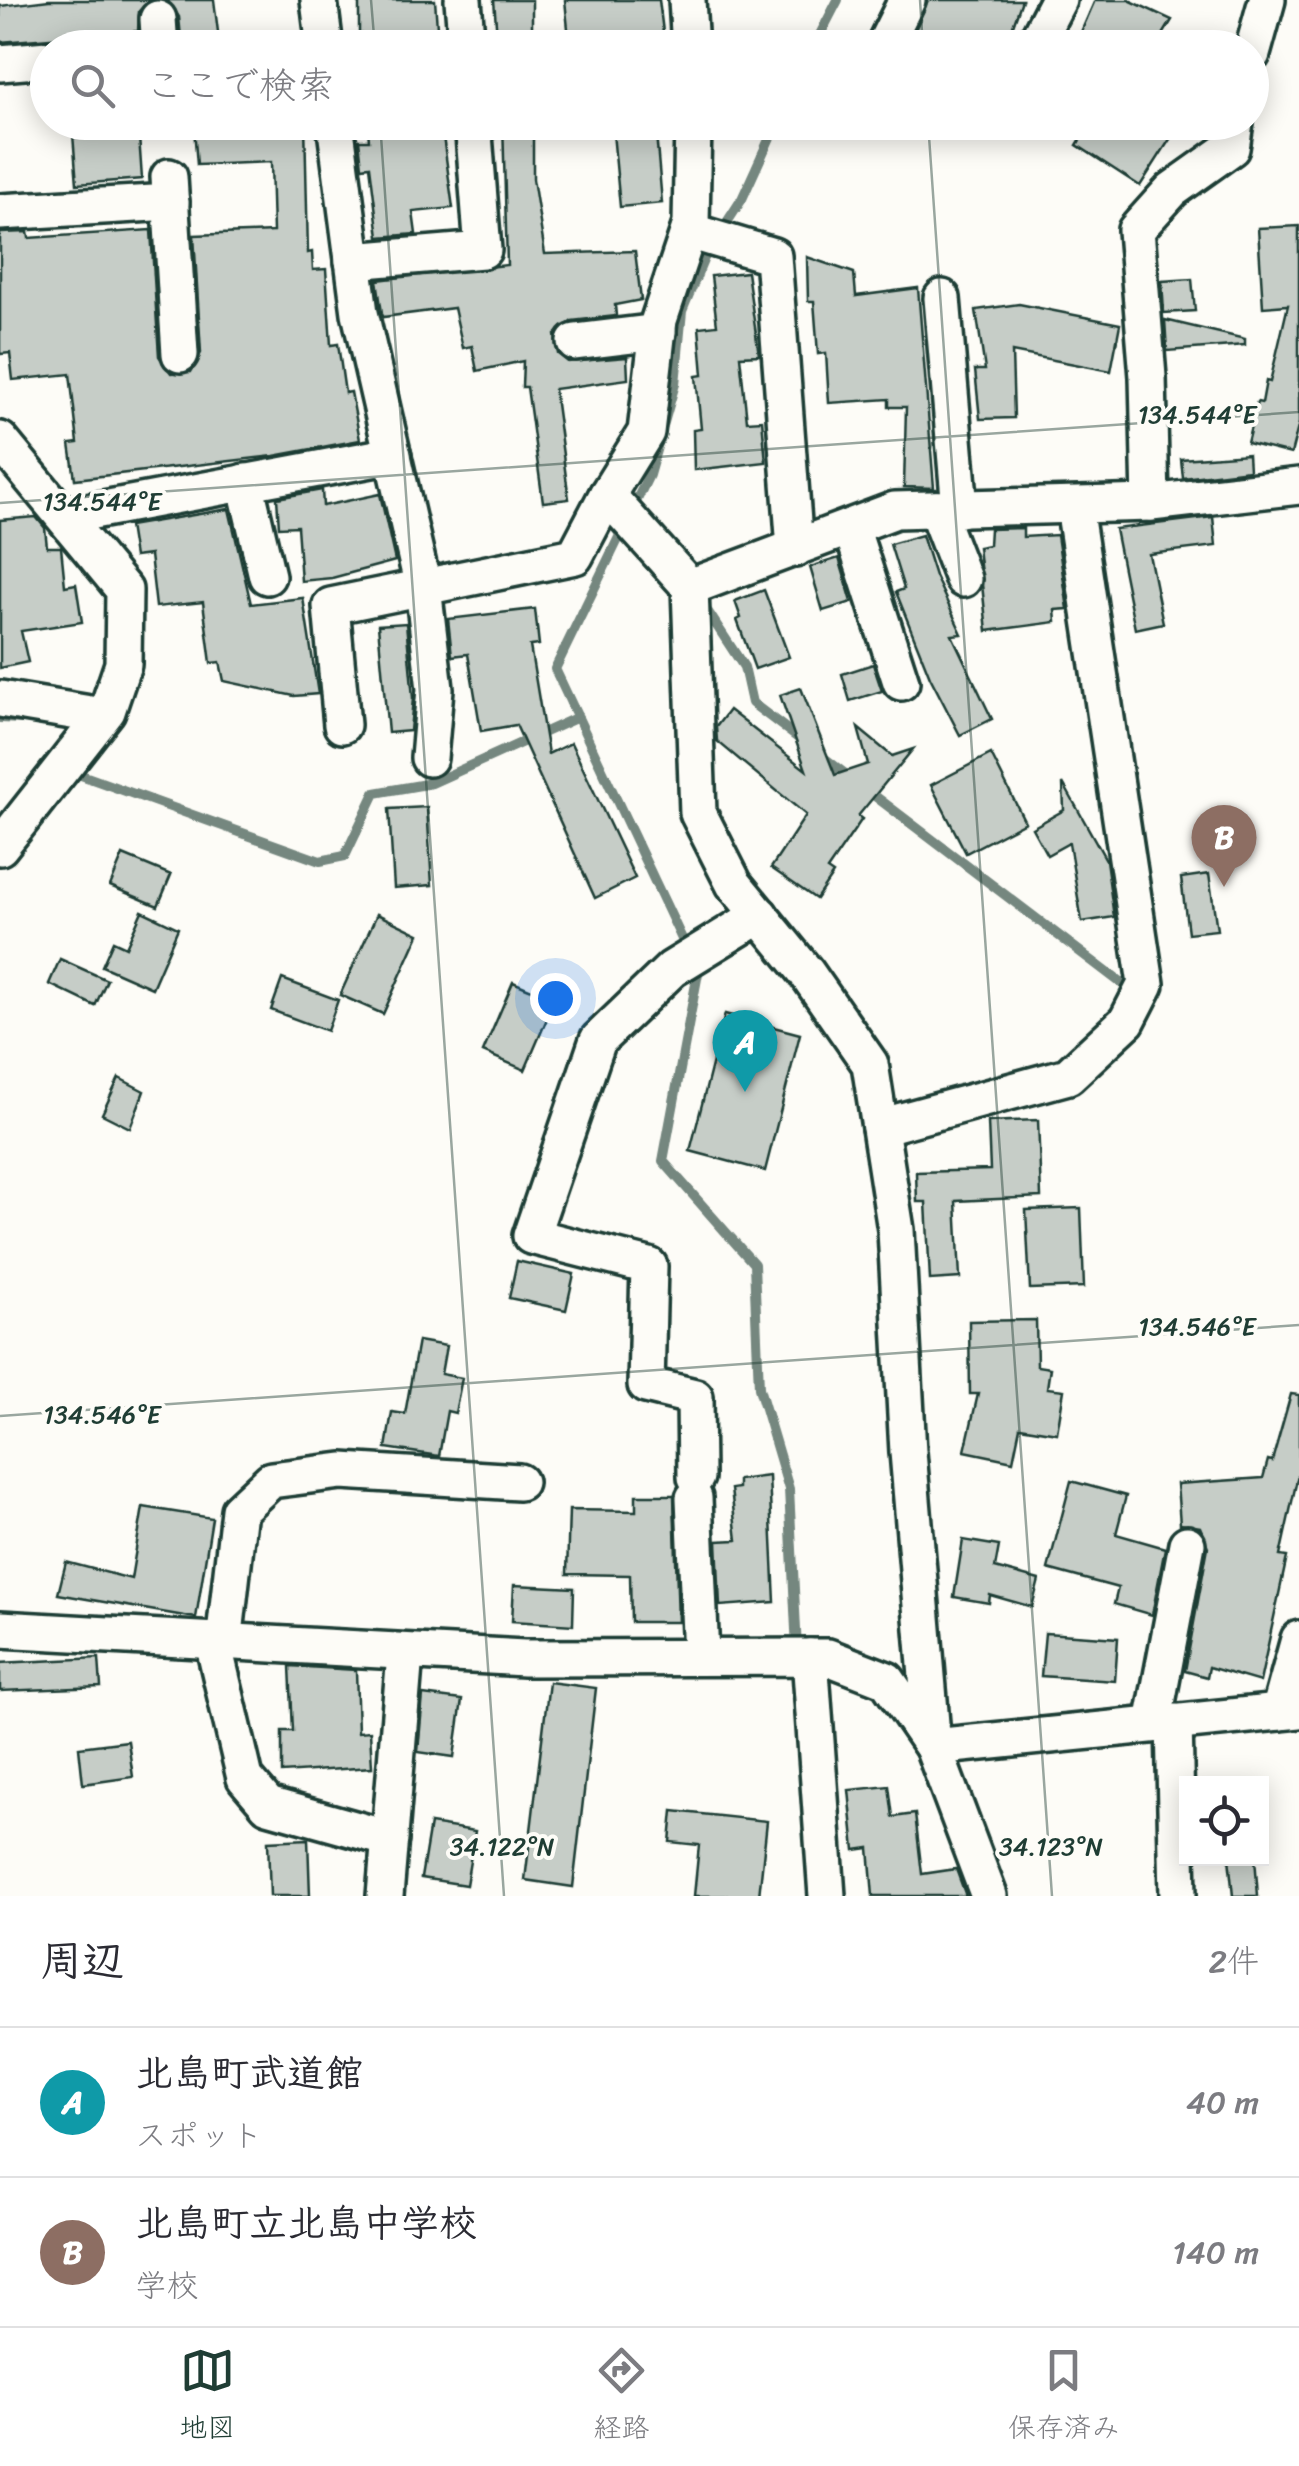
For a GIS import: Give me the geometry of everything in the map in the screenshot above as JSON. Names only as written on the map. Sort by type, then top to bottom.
[{"type":"street","points":[[318,0],[322,30]]},
{"type":"street","points":[[463,0],[466,30]]},
{"type":"street","points":[[687,0],[689,30]]},
{"type":"street","points":[[892,30],[907,0]]},
{"type":"street","points":[[1042,30],[1058,0]]},
{"type":"street","points":[[1259,30],[1267,0]]},
{"type":"street","points":[[0,63],[30,60]]},
{"type":"street","points":[[336,140],[360,313],[423,587],[435,689],[429,758]]},
{"type":"street","points":[[353,261],[482,250],[474,140]]},
{"type":"street","points":[[342,725],[331,606],[575,556],[607,494],[646,432],[658,332],[689,231],[692,140]]},
{"type":"street","points":[[1152,504],[1148,377],[1136,230],[1172,190],[1231,148],[1232,140]]},
{"type":"street","points":[[0,212],[170,189],[180,354]]},
{"type":"street","points":[[689,231],[773,256],[795,549]]},
{"type":"street","points":[[942,298],[948,509],[963,579]]},
{"type":"street","points":[[574,342],[658,332]]},
{"type":"street","points":[[0,440],[124,590],[122,664],[102,716],[0,846]]},
{"type":"street","points":[[66,516],[393,455]]},
{"type":"street","points":[[245,482],[267,576]]},
{"type":"street","points":[[690,587],[895,510],[1152,504],[1299,486]]},
{"type":"street","points":[[607,494],[690,587],[698,813],[734,884],[806,972],[870,1064],[896,1230],[933,1747]]},
{"type":"street","points":[[880,1127],[1068,1076],[1127,1021],[1146,984],[1074,506]]},
{"type":"street","points":[[852,527],[901,682]]},
{"type":"street","points":[[0,700],[102,716]]},
{"type":"street","points":[[700,1657],[695,1397],[646,1385],[649,1266],[531,1236],[598,1040],[672,969],[712,941],[760,916]]},
{"type":"street","points":[[390,1839],[268,1805],[246,1778],[218,1642],[239,1510],[271,1480],[342,1471],[519,1482]]},
{"type":"street","points":[[1178,1896],[1164,1723],[1188,1544]]},
{"type":"street","points":[[0,1629],[405,1654],[828,1656],[887,1680],[933,1747],[989,1896]]},
{"type":"street","points":[[933,1747],[1289,1711],[1299,1639]]},
{"type":"street","points":[[385,1896],[405,1654]]},
{"type":"street","points":[[810,1657],[828,1896]]},
{"type":"building","points":[[49,0],[150,0],[139,11],[138,30],[30,30],[30,40],[0,42],[0,6]]},
{"type":"building","points":[[167,0],[214,0],[218,30],[180,30],[179,17]]},
{"type":"building","points":[[359,0],[435,0],[437,30],[359,30]]},
{"type":"building","points":[[494,0],[532,0],[532,30],[496,30]]},
{"type":"building","points":[[565,0],[659,0],[663,30],[568,30]]},
{"type":"building","points":[[928,0],[1022,0],[1011,30],[915,30]]},
{"type":"building","points":[[1095,0],[1129,0],[1172,20],[1166,30],[1082,30]]},
{"type":"building","points":[[73,140],[139,140],[142,179],[77,184]]},
{"type":"building","points":[[195,140],[305,140],[308,253],[312,252],[313,270],[326,269],[331,345],[338,344],[345,393],[351,392],[360,440],[274,456],[75,479],[70,444],[78,443],[70,374],[13,380],[10,353],[0,354],[0,233],[28,232],[29,238],[151,230],[159,356],[171,373],[191,372],[201,353],[194,235],[273,232],[271,162],[197,165]]},
{"type":"building","points":[[359,140],[444,140],[453,208],[413,212],[416,234],[379,237],[370,166],[362,167]]},
{"type":"building","points":[[504,140],[533,140],[533,179],[545,254],[635,251],[641,300],[615,305],[616,316],[572,321],[555,335],[558,354],[568,362],[627,357],[628,379],[554,389],[569,499],[543,502],[527,387],[522,387],[523,361],[477,371],[472,346],[463,348],[454,308],[383,317],[377,280],[507,265]]},
{"type":"building","points":[[614,140],[657,140],[662,203],[620,207]]},
{"type":"building","points":[[1080,140],[1169,140],[1140,186],[1077,145]]},
{"type":"building","points":[[1299,226],[1299,423],[1291,454],[1247,443],[1257,402],[1262,403],[1266,381],[1270,382],[1288,305],[1263,307],[1258,228]]},
{"type":"building","points":[[807,257],[854,273],[856,296],[918,288],[934,488],[904,487],[906,407],[889,407],[889,399],[829,403],[826,353],[818,354],[814,301],[808,301]]},
{"type":"building","points":[[747,272],[759,355],[740,356],[747,421],[762,420],[766,462],[694,470],[693,430],[701,429],[696,376],[703,375],[699,327],[717,325],[711,276]]},
{"type":"building","points":[[1192,279],[1195,311],[1164,313],[1162,281]]},
{"type":"building","points":[[1019,304],[1120,324],[1111,371],[1012,352],[1014,418],[980,419],[975,370],[985,370],[976,310]]},
{"type":"building","points":[[1165,320],[1245,339],[1245,345],[1167,351]]},
{"type":"building","points":[[1248,454],[1249,470],[1183,478],[1181,459]]},
{"type":"building","points":[[322,490],[323,506],[380,494],[395,561],[332,578],[301,581],[297,526],[279,527],[277,498]]},
{"type":"building","points":[[229,509],[251,604],[303,598],[318,694],[294,696],[224,681],[220,662],[211,663],[203,602],[156,607],[150,555],[134,557],[129,526]]},
{"type":"building","points":[[36,517],[45,528],[47,547],[61,547],[65,586],[76,584],[82,622],[21,631],[28,662],[0,668],[0,520]]},
{"type":"building","points":[[1213,517],[1216,546],[1149,554],[1163,623],[1135,629],[1115,529]]},
{"type":"building","points":[[1023,528],[1023,537],[1057,535],[1068,609],[1055,610],[1056,622],[987,631],[978,547],[989,545],[990,529]]},
{"type":"building","points":[[922,535],[935,576],[962,634],[952,635],[992,719],[960,735],[930,677],[896,592],[904,589],[890,544]]},
{"type":"building","points":[[839,558],[852,602],[823,611],[810,567]]},
{"type":"building","points":[[764,590],[789,657],[755,669],[737,620],[741,618],[735,601]]},
{"type":"building","points":[[535,609],[539,645],[530,646],[548,754],[571,743],[635,878],[595,898],[516,725],[481,731],[468,654],[452,656],[448,619]]},
{"type":"building","points":[[406,623],[413,698],[410,731],[388,733],[378,625]]},
{"type":"building","points":[[873,664],[882,691],[850,701],[842,674]]},
{"type":"building","points":[[801,688],[835,775],[868,764],[858,728],[892,756],[913,749],[858,816],[862,819],[827,870],[833,874],[816,899],[771,868],[806,815],[717,741],[716,727],[729,710],[806,770],[780,695]]},
{"type":"building","points":[[991,754],[1025,822],[966,853],[931,785]]},
{"type":"building","points":[[1063,783],[1106,860],[1114,917],[1082,922],[1069,843],[1047,855],[1032,828],[1064,810]]},
{"type":"building","points":[[427,807],[432,885],[394,888],[389,809]]},
{"type":"building","points":[[123,855],[171,875],[158,906],[110,886]]},
{"type":"building","points":[[1209,874],[1217,930],[1188,933],[1181,878]]},
{"type":"building","points":[[142,911],[178,928],[152,988],[102,966],[113,941],[126,947]]},
{"type":"building","points":[[377,914],[419,934],[383,1014],[340,995]]},
{"type":"building","points":[[60,959],[107,980],[95,1006],[49,984]]},
{"type":"building","points":[[282,979],[338,1000],[327,1031],[271,1010]]},
{"type":"building","points":[[513,982],[555,1000],[525,1070],[483,1052]]},
{"type":"building","points":[[725,1014],[800,1034],[765,1171],[690,1151]]},
{"type":"building","points":[[119,1078],[144,1091],[130,1128],[102,1114]]},
{"type":"building","points":[[1038,1120],[1041,1197],[956,1201],[960,1278],[930,1280],[926,1202],[917,1202],[916,1172],[990,1170],[988,1122]]},
{"type":"building","points":[[1081,1208],[1084,1287],[1030,1289],[1026,1210]]},
{"type":"building","points":[[517,1261],[574,1274],[566,1310],[509,1298]]},
{"type":"building","points":[[1036,1320],[1037,1366],[1050,1368],[1047,1388],[1064,1390],[1057,1433],[1020,1427],[1013,1461],[965,1451],[978,1394],[970,1394],[969,1321]]},
{"type":"building","points":[[418,1341],[446,1346],[441,1374],[462,1378],[455,1413],[447,1411],[439,1456],[386,1448],[392,1412],[405,1414]]},
{"type":"building","points":[[1291,1394],[1299,1395],[1299,1470],[1280,1556],[1287,1557],[1260,1682],[1209,1667],[1207,1677],[1185,1671],[1208,1547],[1200,1527],[1180,1524],[1177,1484],[1263,1478],[1268,1460],[1272,1461]]},
{"type":"building","points":[[769,1476],[775,1602],[720,1606],[717,1541],[737,1540],[731,1489],[738,1488],[738,1480]]},
{"type":"building","points":[[1071,1481],[1126,1496],[1116,1534],[1165,1548],[1152,1615],[1114,1604],[1118,1588],[1048,1569]]},
{"type":"building","points":[[636,1495],[674,1495],[678,1622],[631,1622],[630,1575],[567,1574],[569,1510],[636,1511]]},
{"type":"building","points":[[143,1507],[212,1518],[196,1618],[58,1594],[66,1562],[131,1579]]},
{"type":"building","points":[[963,1540],[999,1546],[995,1568],[1039,1580],[1032,1607],[990,1595],[989,1603],[954,1597]]},
{"type":"building","points":[[514,1585],[574,1588],[573,1625],[512,1621]]},
{"type":"building","points":[[1045,1633],[1118,1638],[1115,1681],[1041,1676]]},
{"type":"building","points":[[99,1658],[101,1687],[0,1691],[0,1663]]},
{"type":"building","points":[[290,1666],[356,1670],[358,1732],[370,1731],[372,1767],[282,1773],[282,1731],[293,1731]]},
{"type":"building","points":[[549,1682],[596,1688],[573,1887],[525,1880]]},
{"type":"building","points":[[423,1695],[462,1700],[454,1757],[418,1752]]},
{"type":"building","points":[[128,1741],[133,1777],[83,1784],[79,1747]]},
{"type":"building","points":[[889,1786],[893,1817],[915,1814],[922,1874],[956,1869],[966,1896],[873,1896],[869,1848],[855,1850],[849,1790]]},
{"type":"building","points":[[673,1811],[767,1821],[759,1896],[694,1896],[699,1845],[670,1842]]},
{"type":"building","points":[[430,1824],[475,1831],[466,1885],[421,1878]]},
{"type":"building","points":[[308,1839],[310,1896],[270,1896],[268,1841]]},
{"type":"building","points":[[1230,1866],[1256,1866],[1258,1896],[1233,1896]]},
{"type":"waterway","points":[[822,30],[838,0]]},
{"type":"waterway","points":[[631,512],[649,475],[675,384],[682,311],[704,258],[742,199],[769,140]]},
{"type":"waterway","points":[[624,527],[555,669],[698,973],[663,1161],[754,1264],[759,1388],[789,1489],[797,1650]]},
{"type":"waterway","points":[[706,609],[744,667],[752,703],[802,741]]},
{"type":"waterway","points":[[70,771],[320,861],[345,856],[375,793],[432,783],[578,717]]},
{"type":"waterway","points":[[0,718],[23,719]]},
{"type":"waterway","points":[[819,754],[853,780]]},
{"type":"waterway","points":[[867,790],[1133,992]]},
{"type":"place","name":"北島町立北島中学校","points":[[1224,887]]},
{"type":"place","name":"北島町武道館","points":[[745,1092]]}]
